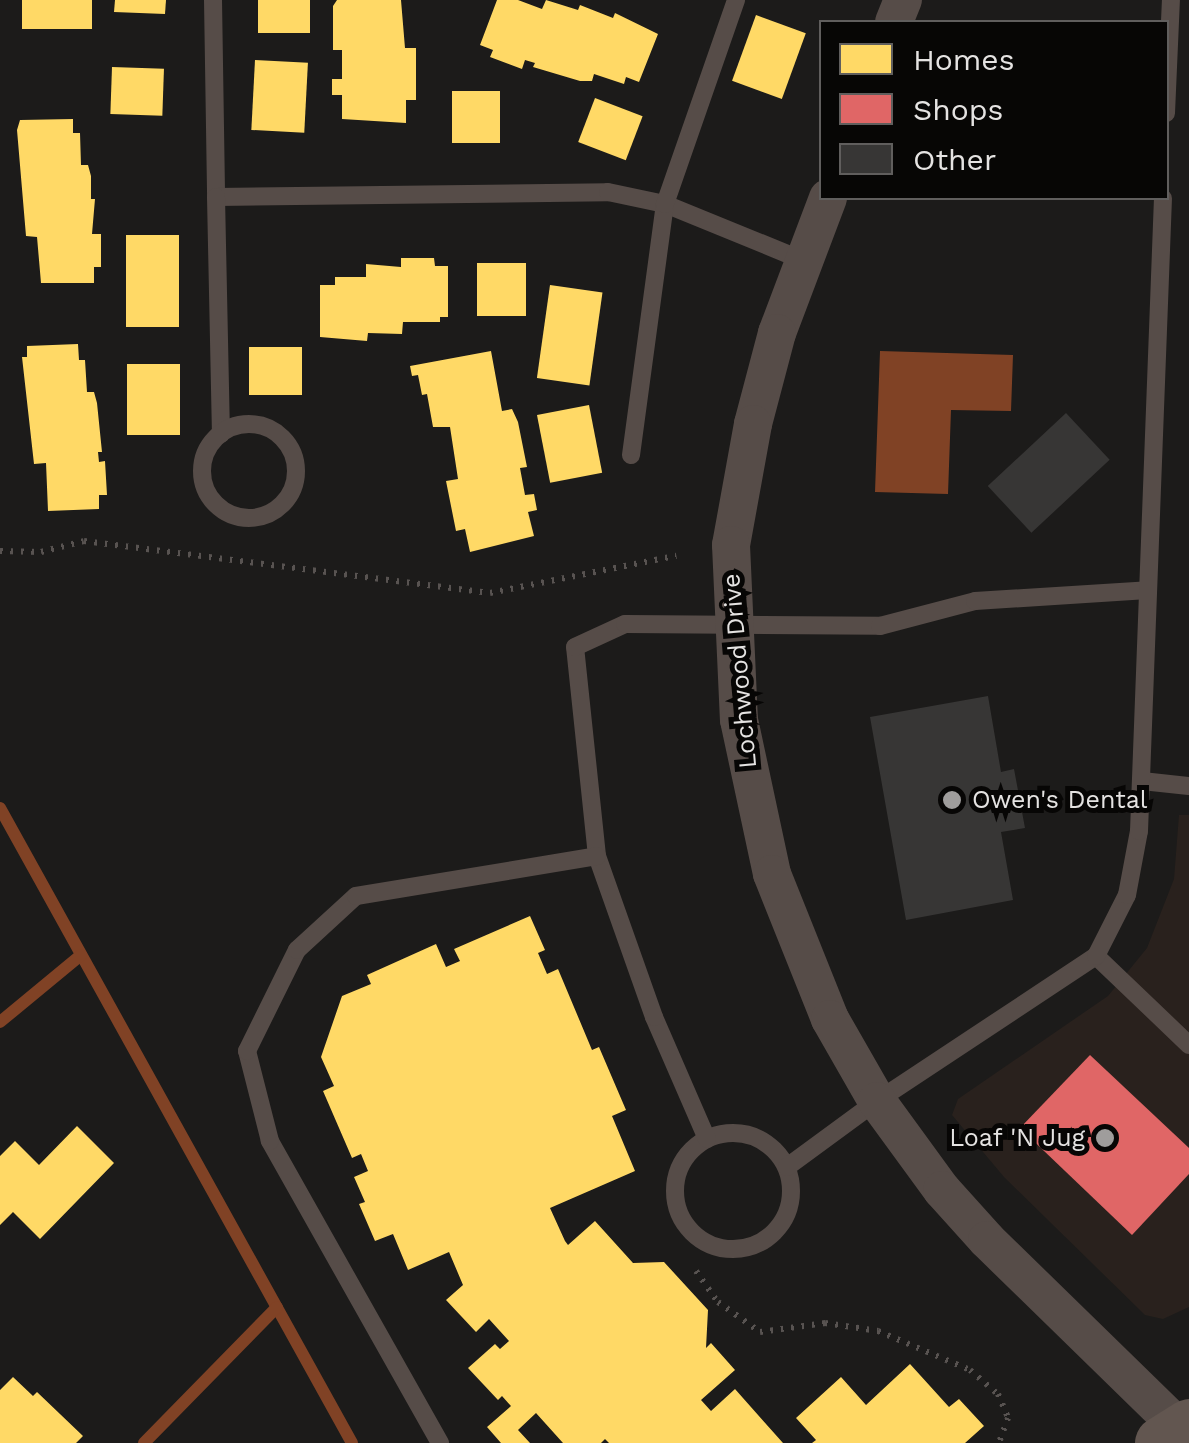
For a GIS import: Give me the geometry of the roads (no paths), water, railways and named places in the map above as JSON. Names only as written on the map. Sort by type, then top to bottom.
[{"type":"street","name":"Lochwood Drive","points":[[827,200],[777,333],[753,424],[731,544],[739,720],[772,874],[830,1020],[877,1102],[942,1190],[987,1240],[1181,1436]]},
{"type":"lane","points":[[213,0],[221,434],[206,452],[202,468],[212,500],[236,516],[268,514],[291,492],[296,468],[292,453],[284,440],[266,427],[249,424],[221,434]]},
{"type":"lane","points":[[631,455],[666,204],[736,0]]},
{"type":"lane","points":[[1169,45],[1171,0]]},
{"type":"lane","points":[[216,197],[608,192],[666,204],[805,260]]},
{"type":"lane","points":[[787,1167],[1096,956],[1127,896],[1140,830],[1163,200]]},
{"type":"lane","points":[[707,1139],[654,1017],[597,856],[575,647],[625,624],[880,626],[975,601],[1148,590]]},
{"type":"lane","points":[[1142,781],[1189,786]]},
{"type":"lane","points":[[440,1443],[270,1141],[248,1051],[297,950],[356,896],[597,856]]},
{"type":"lane","points":[[1096,956],[1189,1045]]},
{"type":"lane","points":[[744,1133],[777,1151],[787,1167],[792,1186],[782,1224],[752,1247],[713,1246],[683,1222],[674,1184],[680,1166],[707,1139],[744,1133]]},
{"type":"waterway","points":[[0,808],[352,1443]]},
{"type":"waterway","points":[[0,1022],[81,955]]},
{"type":"waterway","points":[[144,1443],[277,1307]]},
{"type":"place","name":"Owen's Dental","points":[[952,800]]},
{"type":"place","name":"Loaf 'N Jug","points":[[1105,1138]]}]
